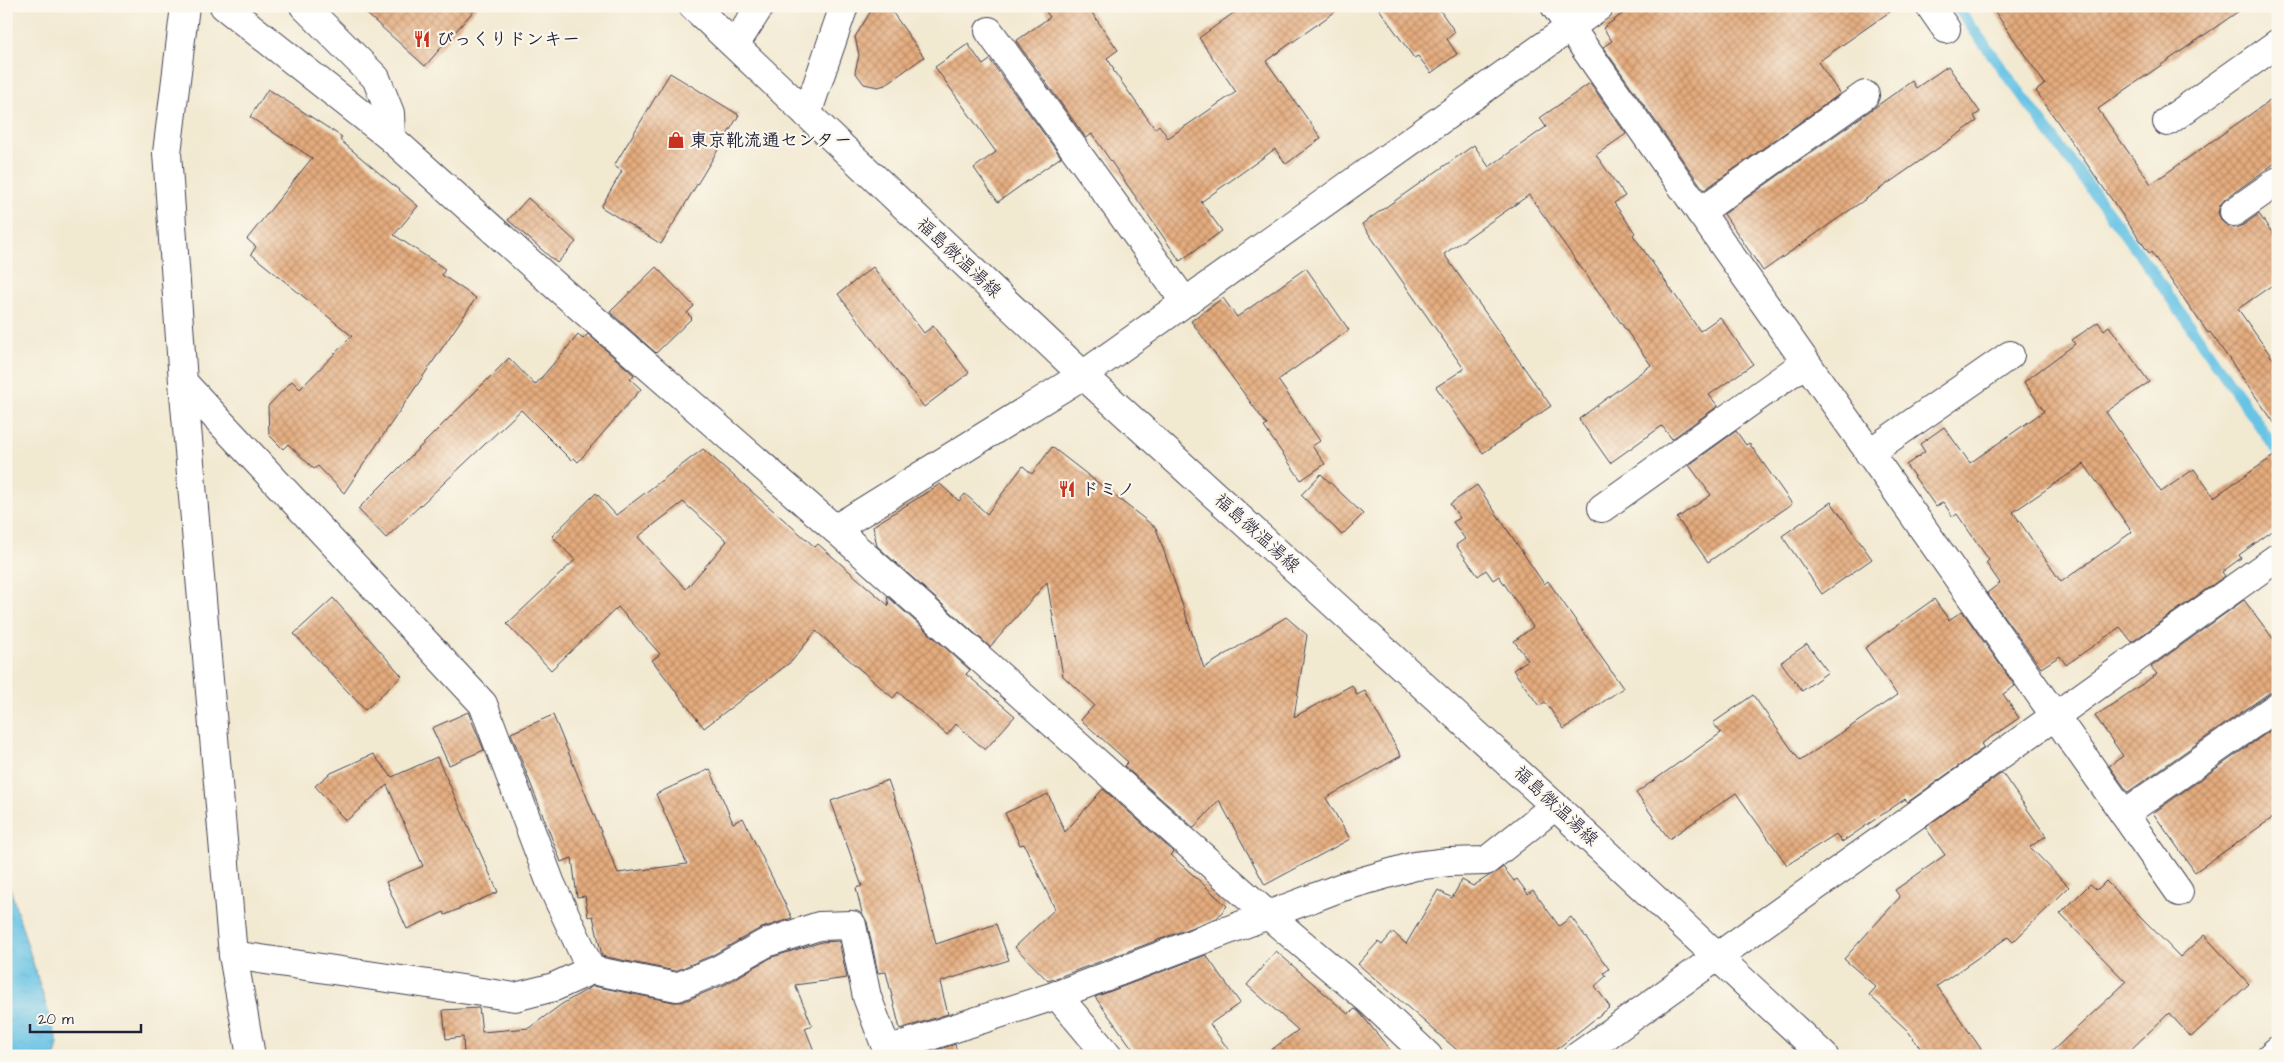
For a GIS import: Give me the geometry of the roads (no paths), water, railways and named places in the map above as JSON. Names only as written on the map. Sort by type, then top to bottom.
[{"type":"street","points":[[185,6],[167,153],[183,382],[233,955],[251,1056]]},
{"type":"street","points":[[224,6],[392,138],[557,287],[835,529],[1268,915],[1370,1001],[1428,1056]]},
{"type":"street","points":[[304,6],[376,78],[390,113],[392,138]]},
{"type":"street","name":"福島微温湯線","points":[[693,6],[1083,375],[1555,806],[1824,1056]]},
{"type":"street","points":[[735,45],[760,6]]},
{"type":"street","points":[[806,114],[844,6]]},
{"type":"street","points":[[835,529],[1083,375],[1186,302],[1562,17],[1600,6]]},
{"type":"street","points":[[1930,6],[1946,28]]},
{"type":"street","points":[[1562,17],[2179,892]]},
{"type":"street","points":[[989,31],[1186,302]]},
{"type":"street","points":[[2167,122],[2278,42]]},
{"type":"street","points":[[1700,212],[1865,95]]},
{"type":"street","points":[[2234,212],[2278,181]]},
{"type":"street","points":[[1869,452],[2010,355]]},
{"type":"street","points":[[1602,508],[1805,363]]},
{"type":"street","points":[[183,382],[483,704],[551,884],[591,970]]},
{"type":"street","points":[[1578,1056],[1716,955],[2278,557]]},
{"type":"street","points":[[2124,814],[2278,706]]},
{"type":"street","points":[[233,955],[515,997],[554,987],[591,970],[677,987],[718,970],[766,943],[819,926],[852,925],[867,997],[887,1050],[1057,995],[1342,887],[1398,870],[1448,862],[1486,861],[1555,806]]},
{"type":"street","points":[[1057,995],[1108,1056]]},
{"type":"street","points":[[2271,1056],[2278,1050]]},
{"type":"water","points":[[6,875],[58,1044],[55,1056],[6,1056]]},
{"type":"waterway","points":[[1956,6],[2151,270],[2278,452]]},
{"type":"place","name":"びっくりドンキー","points":[[422,39]]},
{"type":"place","name":"東京靴流通センター","points":[[676,140]]},
{"type":"place","name":"ドミノ","points":[[1067,489]]}]
